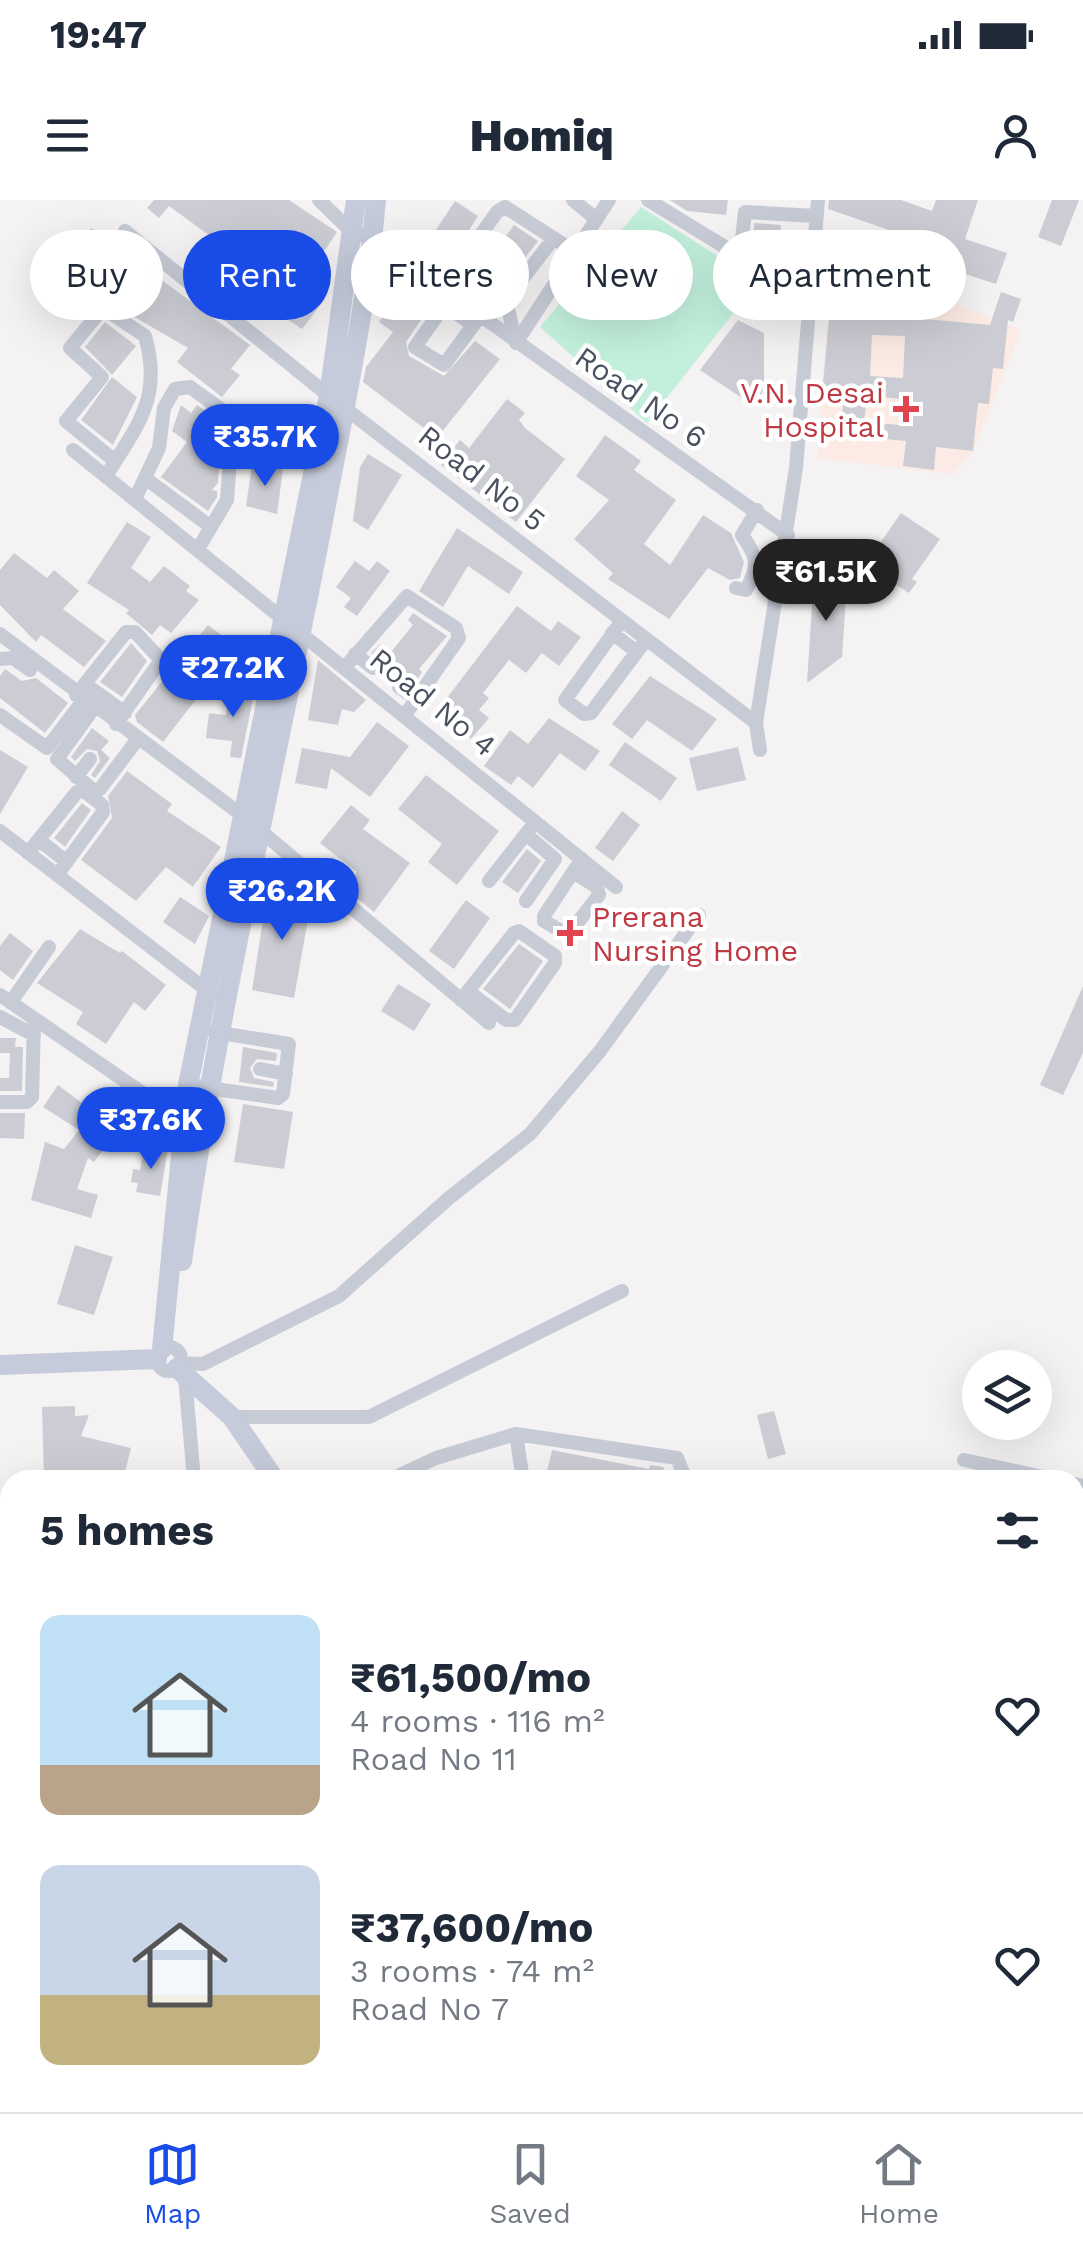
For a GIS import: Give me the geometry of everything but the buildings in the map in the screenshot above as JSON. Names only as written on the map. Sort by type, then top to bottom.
[{"type":"street","name":"Road No 6","points":[[319,200],[356,230]]},
{"type":"street","points":[[356,200],[361,230]]},
{"type":"street","points":[[364,230],[376,200]]},
{"type":"street","points":[[572,200],[596,219]]},
{"type":"street","points":[[589,230],[609,200]]},
{"type":"street","points":[[648,200],[664,204],[713,238]]},
{"type":"street","points":[[817,230],[818,200]]},
{"type":"street","points":[[485,230],[501,209],[510,208],[549,235]]},
{"type":"street","points":[[743,230],[745,212],[818,216]]},
{"type":"street","points":[[529,270],[549,244]]},
{"type":"street","name":"Road No 5","points":[[163,262],[641,646],[756,723]]},
{"type":"street","points":[[516,343],[549,291]]},
{"type":"street","points":[[106,476],[150,404],[147,341],[142,333],[103,308],[70,348],[102,377],[66,421],[115,461]]},
{"type":"street","points":[[192,1470],[173,1361],[192,1127],[208,1031],[206,990],[302,631],[351,308]]},
{"type":"street","points":[[432,320],[415,347],[444,365],[476,321]]},
{"type":"street","points":[[511,320],[516,343]]},
{"type":"street","points":[[760,750],[756,723],[788,534],[810,320]]},
{"type":"street","name":"Road No 6","points":[[476,321],[516,343],[788,534]]},
{"type":"street","points":[[135,499],[159,448],[164,408],[174,389],[185,385],[234,420],[228,500],[198,549]]},
{"type":"street","points":[[208,1031],[224,1003],[281,616],[337,400]]},
{"type":"street","name":"Road No 4","points":[[73,450],[281,616],[351,660],[530,828],[577,865],[616,887]]},
{"type":"street","points":[[145,478],[212,527]]},
{"type":"street","points":[[736,588],[746,590],[756,572],[757,557],[742,535],[757,510]]},
{"type":"street","points":[[374,668],[351,660],[407,596],[456,628],[459,638],[405,714]]},
{"type":"street","points":[[617,627],[565,700],[584,714],[591,713],[641,646]]},
{"type":"street","points":[[0,715],[43,748],[50,746],[126,632],[135,632],[161,660],[120,719]]},
{"type":"street","points":[[0,634],[22,658],[120,719],[137,740],[250,823],[464,995],[506,1020],[514,1020],[555,963],[555,956],[518,931],[464,995]]},
{"type":"street","points":[[0,659],[22,658]]},
{"type":"street","points":[[399,687],[416,699]]},
{"type":"street","points":[[84,699],[57,759],[76,777],[100,790],[137,740]]},
{"type":"street","points":[[84,699],[120,719]]},
{"type":"street","points":[[76,777],[90,758]]},
{"type":"street","points":[[28,853],[77,792],[84,792],[102,805],[103,812],[57,875]]},
{"type":"street","points":[[526,901],[555,859],[538,850],[530,828]]},
{"type":"street","points":[[489,880],[530,828]]},
{"type":"street","points":[[0,831],[224,1003]]},
{"type":"street","points":[[39,840],[67,862]]},
{"type":"street","points":[[577,865],[597,887],[598,895],[568,935],[544,921],[544,916],[577,865]]},
{"type":"street","points":[[0,1365],[173,1361],[203,1364],[339,1296],[530,1134],[600,1051],[698,915]]},
{"type":"street","points":[[50,947],[6,998],[34,1027],[192,1127]]},
{"type":"street","points":[[464,995],[489,1024]]},
{"type":"street","points":[[0,1017],[34,1027]]},
{"type":"street","points":[[0,1102],[26,1102],[32,1097],[34,1027]]},
{"type":"street","points":[[198,1087],[278,1098],[284,1094],[290,1044],[208,1031]]},
{"type":"street","points":[[260,1070],[286,1074]]},
{"type":"street","points":[[232,1417],[369,1417],[622,1291]]},
{"type":"street","points":[[173,1361],[232,1417],[268,1470]]},
{"type":"street","points":[[516,1434],[521,1470]]},
{"type":"street","points":[[410,1470],[436,1458],[516,1434],[677,1458],[682,1470]]},
{"type":"street","points":[[964,1460],[1010,1470]]},
{"type":"shaded area","name":"V.N. Desai Hospital","points":[[966,308],[1021,330],[971,456],[951,474],[817,458],[827,320],[966,320]]},
{"type":"green space","points":[[641,207],[677,230],[622,230]]},
{"type":"green space","points":[[693,240],[713,253],[713,320],[728,320],[647,423],[540,327],[549,316],[549,320],[693,320]]},
{"type":"place","name":"V.N. Desai Hospital","points":[[906,409]]},
{"type":"place","name":"Prerana Nursing Home","points":[[570,933]]}]
